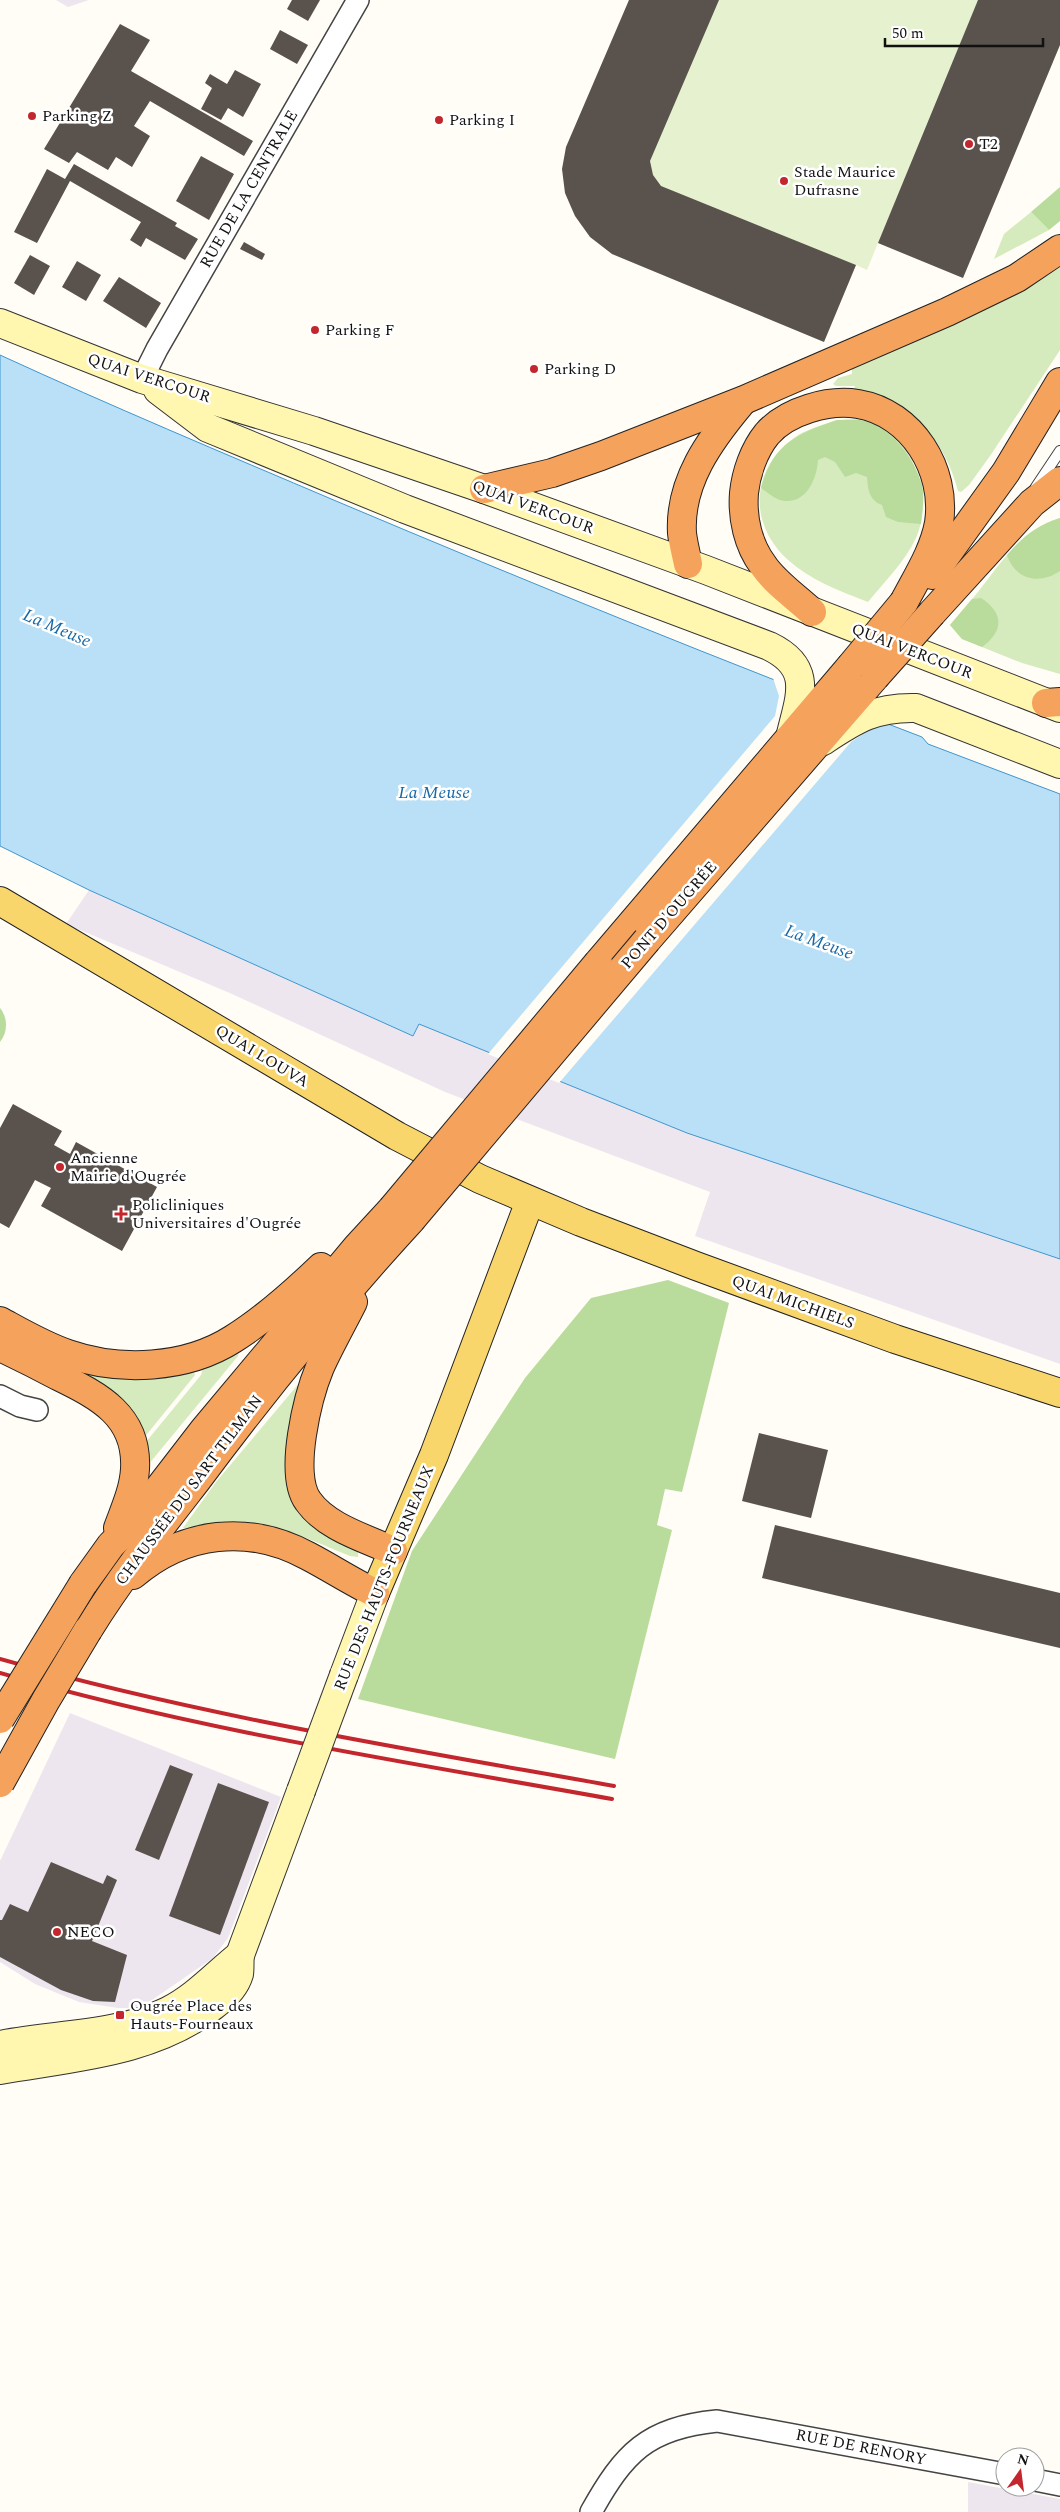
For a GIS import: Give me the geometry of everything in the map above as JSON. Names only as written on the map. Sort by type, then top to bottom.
[{"type":"highway","points":[[484,488],[552,473],[601,456],[744,400],[947,312],[1017,278],[1060,249]]},
{"type":"highway","points":[[904,602],[932,575],[1006,472],[1060,382]]},
{"type":"highway","points":[[688,564],[682,533],[684,511],[695,469],[719,429],[744,400]]},
{"type":"highway","points":[[812,612],[763,566],[752,547],[745,513],[745,483],[755,454],[767,434],[796,414],[837,403],[858,404],[876,410],[904,427],[927,454],[937,479],[940,502],[937,530],[927,557],[904,602]]},
{"type":"highway","points":[[959,584],[1010,525],[1032,503],[1060,481]]},
{"type":"highway","points":[[959,584],[1036,518],[1060,504]]},
{"type":"highway","name":"PONT D'OUGRÉE","points":[[801,743],[959,584]]},
{"type":"highway","name":"PONT D'OUGRÉE","points":[[401,1215],[801,743],[904,602]]},
{"type":"highway","name":"CHAUSSÉE DU SART TILMAN","points":[[0,1719],[83,1584],[111,1545],[129,1527],[203,1431],[401,1215]]},
{"type":"highway","points":[[367,1252],[320,1368],[301,1440],[299,1474],[307,1500],[325,1518],[393,1551]]},
{"type":"highway","points":[[0,1322],[46,1345],[95,1361],[145,1365],[169,1362],[194,1356],[232,1340],[290,1296],[322,1266],[367,1252]]},
{"type":"highway","name":"CHAUSSÉE DU SART TILMAN","points":[[0,1783],[46,1700],[110,1596],[367,1252]]},
{"type":"highway","points":[[0,1347],[90,1392],[104,1401],[122,1421],[133,1446],[135,1469],[127,1506],[111,1545]]},
{"type":"highway","points":[[110,1596],[138,1571],[168,1552],[200,1540],[228,1535],[260,1537],[307,1555],[340,1576],[375,1593]]},
{"type":"main road","name":"QUAI VERCOUR","points":[[0,323],[142,379],[314,431],[484,488],[1055,704]]},
{"type":"main road","points":[[142,379],[208,428],[405,509],[588,576],[783,653],[793,661],[799,676],[801,743],[873,712],[897,707],[916,708],[1060,764]]},
{"type":"main road","name":"QUAI LOUVA","points":[[0,901],[397,1136],[480,1179],[530,1201]]},
{"type":"main road","name":"QUAI MICHIELS","points":[[530,1201],[687,1263],[869,1330],[1060,1393]]},
{"type":"main road","name":"RUE DES HAUTS-FOURNEAUX","points":[[0,2070],[89,2056],[145,2042],[173,2032],[194,2021],[231,1990],[238,1974],[240,1955],[344,1674],[375,1593],[434,1454],[530,1201]]},
{"type":"main road","points":[[0,2045],[146,2020],[169,2011],[192,1997],[240,1955]]},
{"type":"street","name":"RUE DE LA CENTRALE","points":[[142,379],[157,349],[358,0]]},
{"type":"street","points":[[0,1396],[20,1406],[37,1410]]},
{"type":"street","name":"RUE DE RENORY","points":[[591,2512],[617,2469],[630,2454],[649,2440],[690,2424],[717,2421],[995,2472]]},
{"type":"street","points":[[1045,2482],[1060,2485]]},
{"type":"lane","points":[[1010,525],[1060,452]]},
{"type":"shaded area","points":[[56,0],[89,0],[68,7]]},
{"type":"shaded area","points":[[89,890],[413,1036],[419,1023],[687,1133],[1060,1259],[1060,1364],[695,1236],[710,1192],[445,1092],[232,994],[66,924]]},
{"type":"shaded area","points":[[70,1713],[281,1797],[228,1938],[213,1958],[152,2000],[133,2008],[118,2008],[79,2002],[35,1984],[0,1962],[0,1861]]},
{"type":"shaded area","points":[[968,2482],[995,2487],[995,2497],[1045,2496],[1060,2499],[1060,2512],[968,2512]]},
{"type":"green space","name":"Stade Maurice Dufrasne","points":[[629,0],[1060,0],[1060,45],[963,278],[878,243],[867,270],[856,265],[824,342],[612,254],[598,243],[587,232],[571,208],[564,181],[566,147]]},
{"type":"green space","points":[[1060,187],[1060,221],[1049,230],[1031,212]]},
{"type":"green space","points":[[1031,212],[1049,230],[994,259],[1004,234]]},
{"type":"green space","points":[[1060,267],[1060,350],[990,456],[969,485],[961,492],[958,491],[944,454],[934,439],[907,413],[891,403],[854,389],[855,386],[836,386],[833,384],[838,378],[852,374],[852,369],[998,303]]},
{"type":"green space","points":[[837,420],[859,420],[870,423],[881,427],[894,437],[904,448],[912,462],[922,492],[923,508],[916,538],[900,564],[868,602],[825,584],[805,573],[787,559],[774,545],[761,513],[760,497],[763,480],[769,465],[780,451],[794,438],[804,432]]},
{"type":"green space","points":[[837,420],[857,420],[871,423],[891,435],[907,453],[918,474],[923,490],[921,524],[898,522],[886,517],[882,505],[874,500],[870,494],[867,477],[856,473],[845,477],[835,462],[825,457],[818,460],[816,474],[805,494],[793,501],[785,501],[772,496],[761,488],[772,461],[788,443],[810,430]]},
{"type":"green space","points":[[1060,518],[1060,674],[1022,663],[962,639],[950,625],[1013,548],[1034,531]]},
{"type":"green space","points":[[1060,518],[1060,571],[1037,579],[1022,575],[1016,570],[1007,555],[1030,532]]},
{"type":"green space","points":[[981,598],[994,610],[998,622],[994,635],[982,647],[962,639],[950,625],[972,599]]},
{"type":"green space","points":[[0,1008],[6,1021],[6,1029],[0,1042]]},
{"type":"green space","points":[[668,1280],[729,1303],[682,1492],[665,1489],[657,1525],[672,1530],[615,1759],[358,1699],[412,1551],[525,1378],[591,1298]]},
{"type":"green space","points":[[239,1351],[238,1356],[148,1465],[141,1448],[201,1375],[200,1362]]},
{"type":"green space","points":[[54,1358],[192,1365],[195,1375],[143,1439]]},
{"type":"green space","points":[[306,1375],[317,1529],[337,1542],[358,1551],[358,1557],[350,1556],[291,1532],[260,1524],[228,1521],[183,1528],[216,1482]]},
{"type":"water","name":"La Meuse","points":[[0,355],[83,393],[482,562],[701,651],[922,737],[928,744],[1060,794],[1060,1259],[687,1133],[419,1024],[413,1036],[89,890],[0,846]]},
{"type":"pier","points":[[773,678],[893,723],[872,728],[851,742],[559,1083],[488,1054],[775,716],[779,696]]},
{"type":"building","points":[[292,0],[320,0],[308,21],[287,9]]},
{"type":"building","points":[[629,0],[719,0],[650,161],[653,175],[661,186],[856,265],[824,342],[612,254],[590,237],[575,216],[565,193],[562,169],[566,147]]},
{"type":"building","name":"T2","points":[[978,0],[1060,0],[1060,45],[963,278],[878,243]]},
{"type":"building","points":[[120,24],[150,40],[131,71],[253,141],[244,156],[150,101],[134,126],[150,136],[132,167],[116,157],[108,170],[77,152],[69,163],[44,149]]},
{"type":"building","points":[[280,30],[308,45],[297,64],[270,49]]},
{"type":"building","points":[[235,70],[261,84],[243,117],[228,108],[221,120],[201,109],[212,88],[205,83],[210,74],[227,84]]},
{"type":"building","points":[[201,156],[234,174],[209,220],[176,201]]},
{"type":"building","points":[[74,164],[177,223],[175,226],[198,239],[185,260],[146,238],[141,247],[130,240],[141,222],[70,181],[37,243],[14,232],[47,169],[65,179]]},
{"type":"building","points":[[244,242],[265,254],[262,260],[240,249]]},
{"type":"building","points":[[30,255],[50,266],[34,295],[14,283]]},
{"type":"building","points":[[77,261],[101,275],[86,301],[62,287]]},
{"type":"building","points":[[119,277],[161,303],[146,328],[103,301]]},
{"type":"building","name":"Ancienne Mairie d'Ougrée","points":[[13,1104],[62,1131],[54,1145],[70,1154],[76,1142],[157,1187],[122,1251],[41,1206],[51,1188],[35,1180],[9,1228],[0,1223],[0,1128]]},
{"type":"building","points":[[759,1433],[828,1450],[811,1518],[742,1501]]},
{"type":"building","points":[[775,1525],[1060,1593],[1060,1648],[762,1578]]},
{"type":"building","points":[[170,1765],[193,1774],[159,1860],[135,1850]]},
{"type":"building","points":[[218,1783],[269,1802],[220,1935],[169,1916]]},
{"type":"building","name":"NECO","points":[[51,1862],[103,1884],[107,1875],[117,1880],[92,1941],[127,1955],[115,2002],[93,2001],[61,1990],[0,1957],[0,1920],[2,1920],[10,1904],[28,1912]]},
{"type":"railway","points":[[0,1659],[152,1698],[305,1730],[614,1786]]},
{"type":"railway","points":[[0,1673],[75,1694],[227,1729],[612,1799]]},
{"type":"place","name":"Parking Z","points":[[32,116]]},
{"type":"place","name":"Parking I","points":[[439,120]]},
{"type":"place","name":"T2","points":[[969,144]]},
{"type":"place","name":"Stade Maurice Dufrasne","points":[[784,181]]},
{"type":"place","name":"Parking F","points":[[315,330]]},
{"type":"place","name":"Parking D","points":[[534,369]]},
{"type":"place","name":"Ancienne Mairie d'Ougrée","points":[[60,1167]]},
{"type":"place","name":"Policliniques Universitaires d'Ougrée","points":[[121,1214]]},
{"type":"place","name":"NECO","points":[[57,1932]]},
{"type":"place","name":"Ougrée Place des Hauts-Fourneaux","points":[[120,2015]]}]
